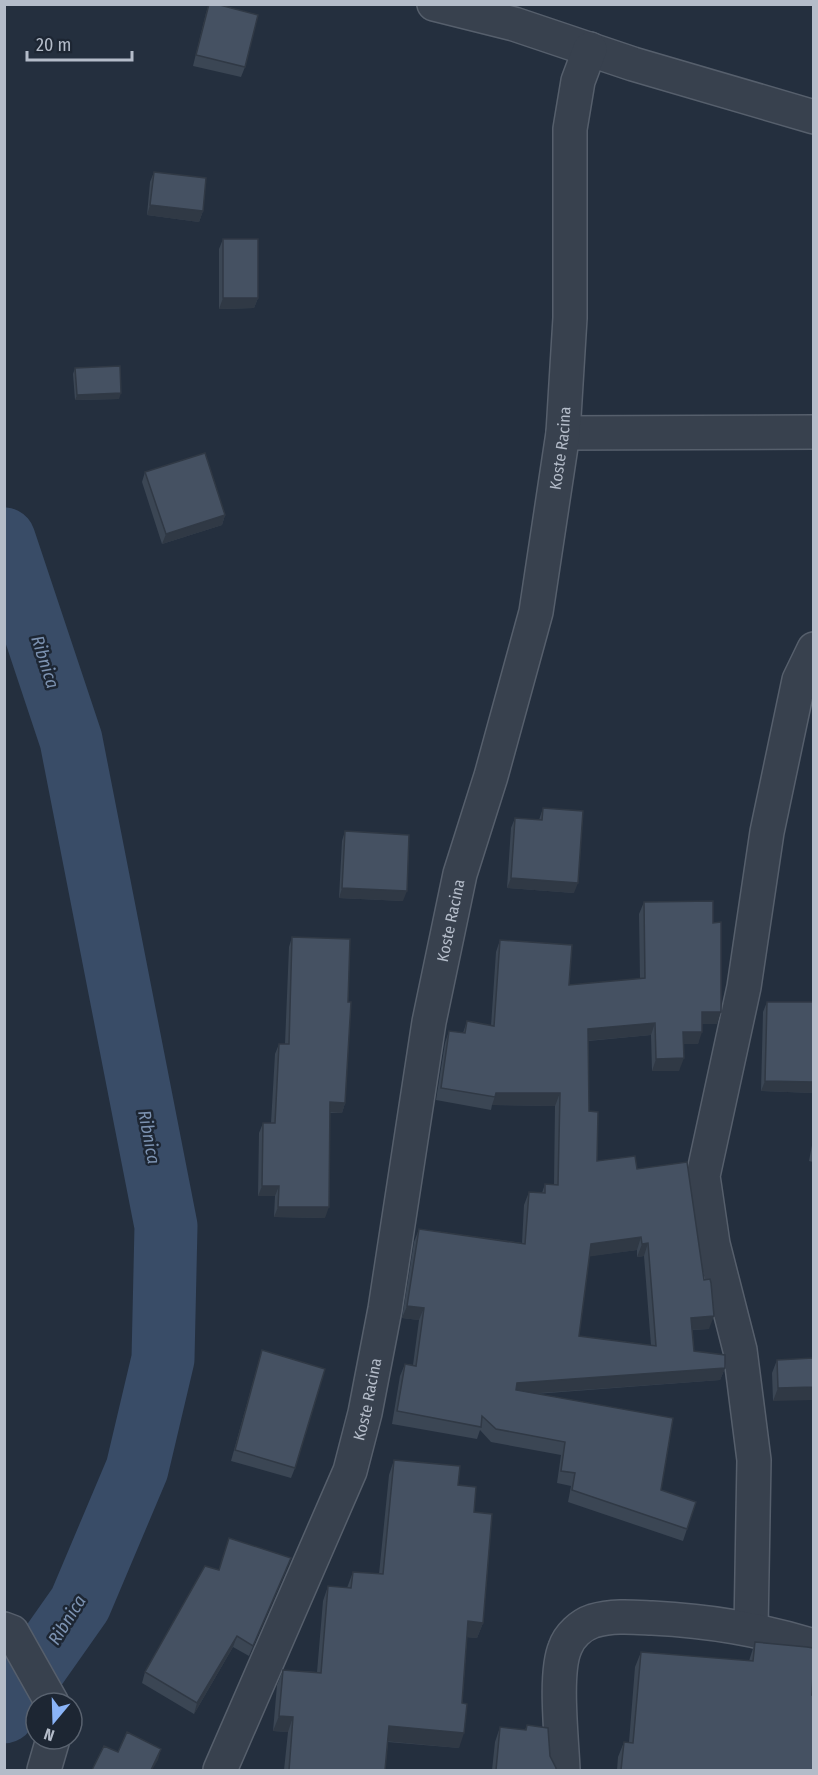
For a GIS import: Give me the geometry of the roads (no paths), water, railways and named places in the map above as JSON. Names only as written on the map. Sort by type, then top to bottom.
[{"type":"street","points":[[434,4],[514,24],[633,64],[813,117]]},
{"type":"street","name":"Koste Racina","points":[[220,1770],[350,1472],[360,1432],[385,1309],[429,1022],[460,874],[491,776],[536,612],[563,433],[570,318],[570,129],[578,81],[590,49]]},
{"type":"street","points":[[563,433],[813,432]]},
{"type":"street","points":[[751,1629],[754,1460],[740,1350],[713,1244],[703,1176],[744,987],[770,821],[799,680],[813,649]]},
{"type":"street","points":[[563,1770],[560,1670],[565,1647],[577,1630],[592,1621],[615,1616],[698,1621],[751,1629],[813,1646]]},
{"type":"street","points":[[8,1630],[45,1691]]},
{"type":"street","points":[[44,1770],[50,1751]]},
{"type":"waterway","name":"Ribnica","points":[[4,539],[71,740],[166,1226],[163,1359],[137,1469],[80,1604],[4,1712]]}]
